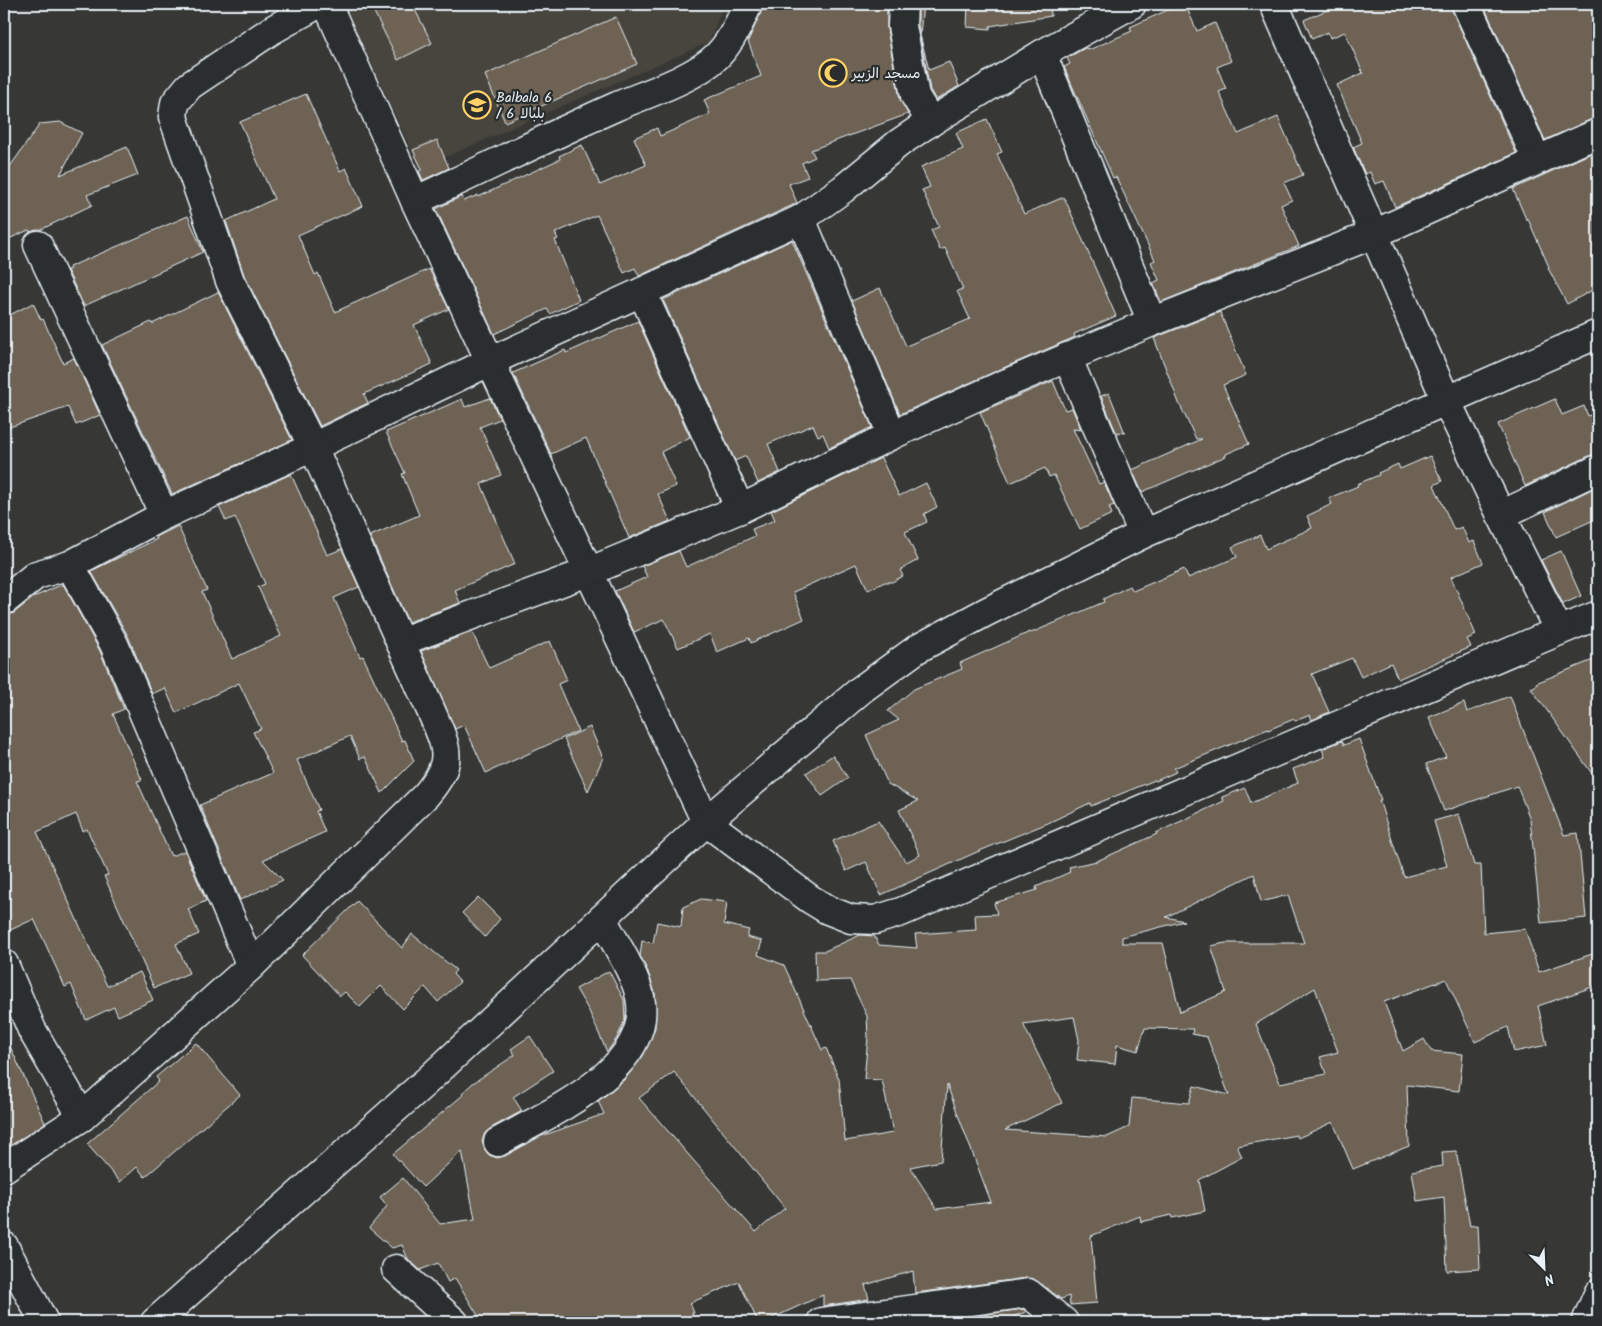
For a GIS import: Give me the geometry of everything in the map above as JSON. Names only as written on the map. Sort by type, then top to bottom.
[{"type":"main road","points":[[4,1168],[82,1117],[251,966],[372,850],[439,780],[445,765],[446,752],[441,733],[313,447],[230,281],[173,117],[175,103],[189,86],[272,30],[318,4]]},
{"type":"main road","points":[[327,4],[415,201],[706,822],[810,899],[828,910],[851,919],[875,920],[901,912],[1598,615]]},
{"type":"main road","points":[[415,201],[693,72],[717,56],[731,36],[748,4]]},
{"type":"main road","points":[[903,4],[902,26],[916,96],[931,122]]},
{"type":"main road","points":[[4,601],[36,575],[70,565],[164,515],[313,447],[491,361],[801,219],[900,143],[931,122],[1042,54],[1132,4]]},
{"type":"main road","points":[[1466,4],[1537,160]]},
{"type":"main road","points":[[1282,6],[1374,234],[1446,400],[1559,630]]},
{"type":"main road","points":[[1042,54],[1152,322]]},
{"type":"main road","points":[[400,642],[588,572],[740,509],[892,435],[1067,357],[1374,234],[1598,133]]},
{"type":"main road","points":[[801,219],[892,435]]},
{"type":"main road","points":[[38,245],[164,515]]},
{"type":"main road","points":[[642,292],[740,509]]},
{"type":"main road","points":[[155,1322],[429,1079],[706,822],[862,689],[917,650],[986,612],[1143,534],[1598,334]]},
{"type":"main road","points":[[1067,357],[1143,534]]},
{"type":"main road","points":[[1501,515],[1598,469]]},
{"type":"main road","points":[[70,565],[114,644],[251,966]]},
{"type":"main road","points":[[498,1142],[568,1103],[611,1072],[628,1051],[637,1034],[642,1016],[640,997],[625,962],[602,919]]},
{"type":"main road","points":[[4,964],[32,1030],[82,1117]]},
{"type":"main road","points":[[4,1246],[44,1322]]},
{"type":"main road","points":[[396,1269],[454,1322]]},
{"type":"main road","points":[[820,1322],[1028,1293],[1064,1322]]},
{"type":"main road","points":[[1586,1322],[1598,1294]]},
{"type":"shaded area","name":"Balbala 6 / بلبالا 6","points":[[343,4],[724,4],[709,42],[420,168]]},
{"type":"building","points":[[370,4],[412,4],[432,43],[398,60]]},
{"type":"building","points":[[763,4],[887,4],[887,29],[900,99],[908,114],[811,150],[815,157],[802,163],[808,177],[789,184],[797,203],[639,276],[635,268],[624,273],[597,215],[555,233],[558,239],[555,240],[579,300],[550,314],[547,309],[494,334],[436,209],[462,196],[464,201],[478,195],[478,197],[560,159],[559,156],[582,145],[600,185],[646,165],[634,138],[657,128],[660,136],[710,114],[704,100],[761,76],[748,41]]},
{"type":"building","points":[[918,4],[923,4],[920,35],[929,70],[949,62],[959,86],[936,100],[930,90],[918,25]]},
{"type":"building","points":[[968,4],[1050,4],[1051,16],[990,26],[990,29],[967,27]]},
{"type":"building","points":[[1181,4],[1185,4],[1197,31],[1215,23],[1231,61],[1217,67],[1226,89],[1219,92],[1238,134],[1278,117],[1303,175],[1284,183],[1292,200],[1281,205],[1299,246],[1161,302],[1153,283],[1159,280],[1151,262],[1155,260],[1116,177],[1113,178],[1064,67],[1070,64],[1067,58],[1085,48],[1091,49],[1132,31],[1130,27]]},
{"type":"building","points":[[1341,4],[1451,4],[1516,153],[1395,207],[1384,181],[1375,184],[1370,172],[1365,174],[1353,147],[1362,143],[1337,85],[1363,73],[1345,32],[1330,38],[1328,32],[1312,39],[1304,20]]},
{"type":"building","points":[[1483,4],[1598,4],[1598,118],[1545,140]]},
{"type":"building","points":[[616,17],[637,64],[505,122],[485,75]]},
{"type":"building","points":[[306,94],[340,171],[346,168],[363,206],[298,235],[315,275],[318,273],[335,312],[429,269],[449,309],[414,325],[432,364],[364,394],[368,403],[320,426],[244,275],[226,221],[274,199],[240,122]]},
{"type":"building","points":[[987,119],[1002,152],[997,154],[1024,214],[1064,197],[1116,316],[1074,334],[1075,337],[900,414],[852,301],[880,288],[906,346],[970,319],[957,291],[963,289],[945,248],[940,250],[931,230],[939,227],[922,190],[930,187],[921,167],[963,149],[956,133]]},
{"type":"building","points":[[60,122],[82,133],[60,175],[127,147],[138,175],[87,195],[92,205],[40,230],[30,232],[29,230],[4,241],[4,175],[40,124]]},
{"type":"building","points":[[437,140],[449,168],[423,180],[419,171],[422,169],[413,150]]},
{"type":"building","points":[[1598,150],[1598,287],[1567,304],[1548,268],[1528,219],[1526,219],[1513,189]]},
{"type":"building","points":[[188,216],[203,252],[84,306],[67,270],[70,269],[69,267]]},
{"type":"building","points":[[792,240],[872,427],[829,448],[823,434],[818,436],[813,425],[768,444],[780,472],[758,483],[746,456],[735,461],[663,300]]},
{"type":"building","points":[[218,292],[292,440],[172,494],[102,345],[151,322],[152,324]]},
{"type":"building","points":[[33,303],[41,320],[43,319],[63,363],[74,358],[100,415],[76,425],[68,407],[4,429],[4,318]]},
{"type":"building","points":[[1220,312],[1246,375],[1223,385],[1249,444],[1226,454],[1226,456],[1142,492],[1132,470],[1202,439],[1196,439],[1179,403],[1154,338]]},
{"type":"building","points":[[638,321],[690,437],[661,452],[676,486],[658,494],[670,521],[629,538],[586,438],[551,454],[513,373],[565,350],[566,353]]},
{"type":"building","points":[[1053,381],[1065,410],[1072,408],[1081,430],[1073,429],[1099,484],[1104,482],[1114,505],[1109,507],[1112,514],[1080,529],[1054,475],[1049,477],[1045,468],[1010,483],[980,412]]},
{"type":"building","points":[[1109,393],[1125,433],[1116,432],[1101,396]]},
{"type":"building","points":[[490,398],[500,419],[480,427],[501,475],[481,484],[515,564],[455,590],[460,603],[408,622],[370,536],[419,515],[402,474],[405,473],[386,432],[462,399],[465,407]]},
{"type":"building","points":[[1555,399],[1562,415],[1584,406],[1588,416],[1598,411],[1598,454],[1591,455],[1525,486],[1498,424]]},
{"type":"building","points":[[1430,456],[1442,481],[1434,485],[1454,530],[1462,527],[1469,543],[1474,541],[1483,563],[1451,577],[1476,635],[1467,639],[1471,647],[1398,679],[1391,663],[1361,677],[1352,658],[1312,674],[1329,712],[1312,720],[1310,715],[1268,729],[1174,768],[1176,772],[1156,781],[1091,806],[1090,803],[881,895],[866,862],[846,871],[833,841],[878,821],[906,862],[920,855],[899,810],[918,801],[888,784],[866,735],[899,720],[888,711],[914,689],[962,669],[960,663],[1104,602],[1103,599],[1130,586],[1133,591],[1184,569],[1188,578],[1237,557],[1232,547],[1260,535],[1266,549],[1312,528],[1307,516],[1332,504],[1329,498],[1358,486],[1357,484],[1379,475],[1378,473],[1398,464],[1400,469]]},
{"type":"building","points":[[881,458],[899,496],[926,483],[937,507],[924,514],[927,522],[905,532],[918,560],[900,570],[903,576],[868,590],[856,564],[793,592],[804,619],[751,643],[749,638],[717,652],[710,634],[678,648],[664,619],[634,632],[615,591],[647,577],[642,566],[679,551],[686,567],[755,536],[752,529],[775,520],[771,511]]},
{"type":"building","points":[[291,474],[327,555],[342,549],[359,587],[334,598],[360,657],[363,656],[402,741],[405,740],[414,761],[382,793],[365,757],[360,759],[350,736],[297,760],[319,810],[316,811],[325,832],[263,860],[283,880],[240,900],[200,805],[273,773],[253,732],[261,729],[239,683],[176,713],[165,688],[152,694],[128,636],[91,571],[157,539],[156,537],[178,526],[207,590],[202,592],[232,659],[281,636],[258,587],[265,584],[235,517],[226,521],[219,507]]},
{"type":"building","points":[[1598,486],[1598,518],[1556,537],[1545,512]]},
{"type":"building","points":[[1561,551],[1581,596],[1563,604],[1541,560]]},
{"type":"building","points":[[63,584],[100,651],[124,709],[113,714],[142,780],[137,781],[171,856],[185,851],[206,901],[188,909],[199,934],[176,944],[189,973],[154,988],[104,876],[108,875],[87,829],[83,831],[76,814],[37,832],[107,986],[140,972],[153,1000],[118,1016],[114,1007],[86,1020],[71,984],[65,987],[34,919],[4,933],[4,616],[14,613],[34,597]]},
{"type":"building","points":[[472,632],[489,668],[550,641],[567,680],[558,684],[578,731],[486,773],[464,725],[455,729],[421,651]]},
{"type":"building","points":[[1598,658],[1598,782],[1531,688],[1537,685],[1536,683]]},
{"type":"building","points":[[1510,696],[1564,835],[1578,833],[1586,918],[1541,923],[1530,819],[1517,786],[1444,811],[1426,764],[1446,757],[1429,717],[1464,703],[1467,712]]},
{"type":"building","points":[[590,727],[603,758],[588,791],[564,739]]},
{"type":"building","points":[[1359,739],[1381,800],[1379,800],[1404,877],[1447,866],[1434,821],[1459,814],[1474,865],[1481,865],[1484,933],[1525,929],[1539,972],[1598,952],[1598,985],[1538,1006],[1547,1045],[1514,1052],[1508,1027],[1475,1042],[1446,979],[1384,1002],[1403,1051],[1424,1039],[1431,1051],[1463,1054],[1459,1091],[1407,1085],[1409,1146],[1353,1169],[1333,1122],[1298,1138],[1296,1135],[1237,1146],[1242,1157],[1199,1180],[1205,1211],[1172,1218],[1171,1215],[1141,1222],[1140,1216],[1091,1236],[1097,1303],[1070,1305],[1069,1296],[1061,1299],[1037,1281],[1026,1278],[915,1293],[913,1271],[865,1285],[869,1299],[823,1306],[823,1295],[764,1322],[758,1322],[739,1282],[690,1303],[694,1313],[692,1313],[694,1322],[482,1322],[455,1278],[448,1282],[438,1263],[420,1270],[408,1259],[402,1245],[392,1248],[369,1228],[387,1206],[380,1197],[403,1178],[440,1224],[475,1219],[462,1151],[423,1187],[393,1154],[463,1095],[462,1093],[473,1083],[515,1055],[511,1049],[530,1036],[553,1071],[513,1097],[522,1111],[485,1133],[482,1141],[489,1155],[497,1158],[505,1156],[539,1137],[604,1114],[598,1101],[625,1079],[643,1056],[655,1028],[655,993],[640,956],[642,941],[653,943],[657,922],[681,927],[683,907],[701,899],[727,902],[724,924],[749,930],[747,937],[762,941],[758,955],[784,965],[822,1050],[826,1048],[839,1079],[845,1141],[893,1133],[882,1080],[864,1079],[868,1037],[867,1016],[850,980],[816,981],[815,951],[825,951],[860,935],[874,936],[879,945],[917,948],[915,934],[976,930],[975,915],[997,914],[994,903],[1037,890],[1036,887],[1070,872],[1069,867],[1097,861],[1157,834],[1224,801],[1222,797],[1245,788],[1251,803],[1298,783],[1293,769],[1325,757],[1322,749],[1342,741],[1344,745]],"holes":[[[1254,874],[1261,902],[1288,895],[1304,943],[1225,943],[1211,946],[1226,992],[1180,1012],[1163,943],[1122,943],[1122,937],[1184,921],[1166,917]],[[1315,988],[1338,1052],[1320,1057],[1326,1074],[1280,1083],[1256,1024]],[[1074,1017],[1079,1040],[1077,1060],[1115,1064],[1117,1045],[1138,1051],[1145,1028],[1193,1029],[1192,1034],[1207,1037],[1229,1095],[1194,1086],[1189,1103],[1132,1098],[1129,1127],[1107,1137],[1005,1130],[1062,1103],[1023,1024]],[[674,1072],[785,1208],[756,1232],[639,1098]],[[947,1085],[991,1202],[937,1209],[910,1167],[941,1161]]]},
{"type":"building","points":[[833,755],[848,778],[822,796],[806,773]]},
{"type":"building","points":[[478,897],[500,919],[485,937],[462,913]]},
{"type":"building","points":[[357,901],[402,948],[412,934],[456,970],[453,974],[460,982],[438,1002],[425,987],[403,1009],[381,986],[360,1007],[345,992],[340,996],[302,955]]},
{"type":"building","points":[[609,971],[624,1000],[625,1020],[617,1038],[607,1052],[589,1011],[576,989]]},
{"type":"building","points":[[4,1033],[45,1123],[4,1150]]},
{"type":"building","points":[[196,1043],[240,1095],[145,1177],[137,1167],[120,1182],[87,1144],[159,1081],[156,1077]]},
{"type":"building","points":[[1456,1151],[1470,1226],[1478,1225],[1480,1269],[1447,1271],[1444,1197],[1417,1201],[1412,1171],[1443,1166],[1442,1152]]},
{"type":"building","points":[[1023,1309],[1026,1312],[1015,1316],[1016,1322],[932,1322]]},
{"type":"place","name":"مسجد الزبير","points":[[833,73]]},
{"type":"place","name":"Balbala 6 / بلبالا 6","points":[[477,105]]}]
